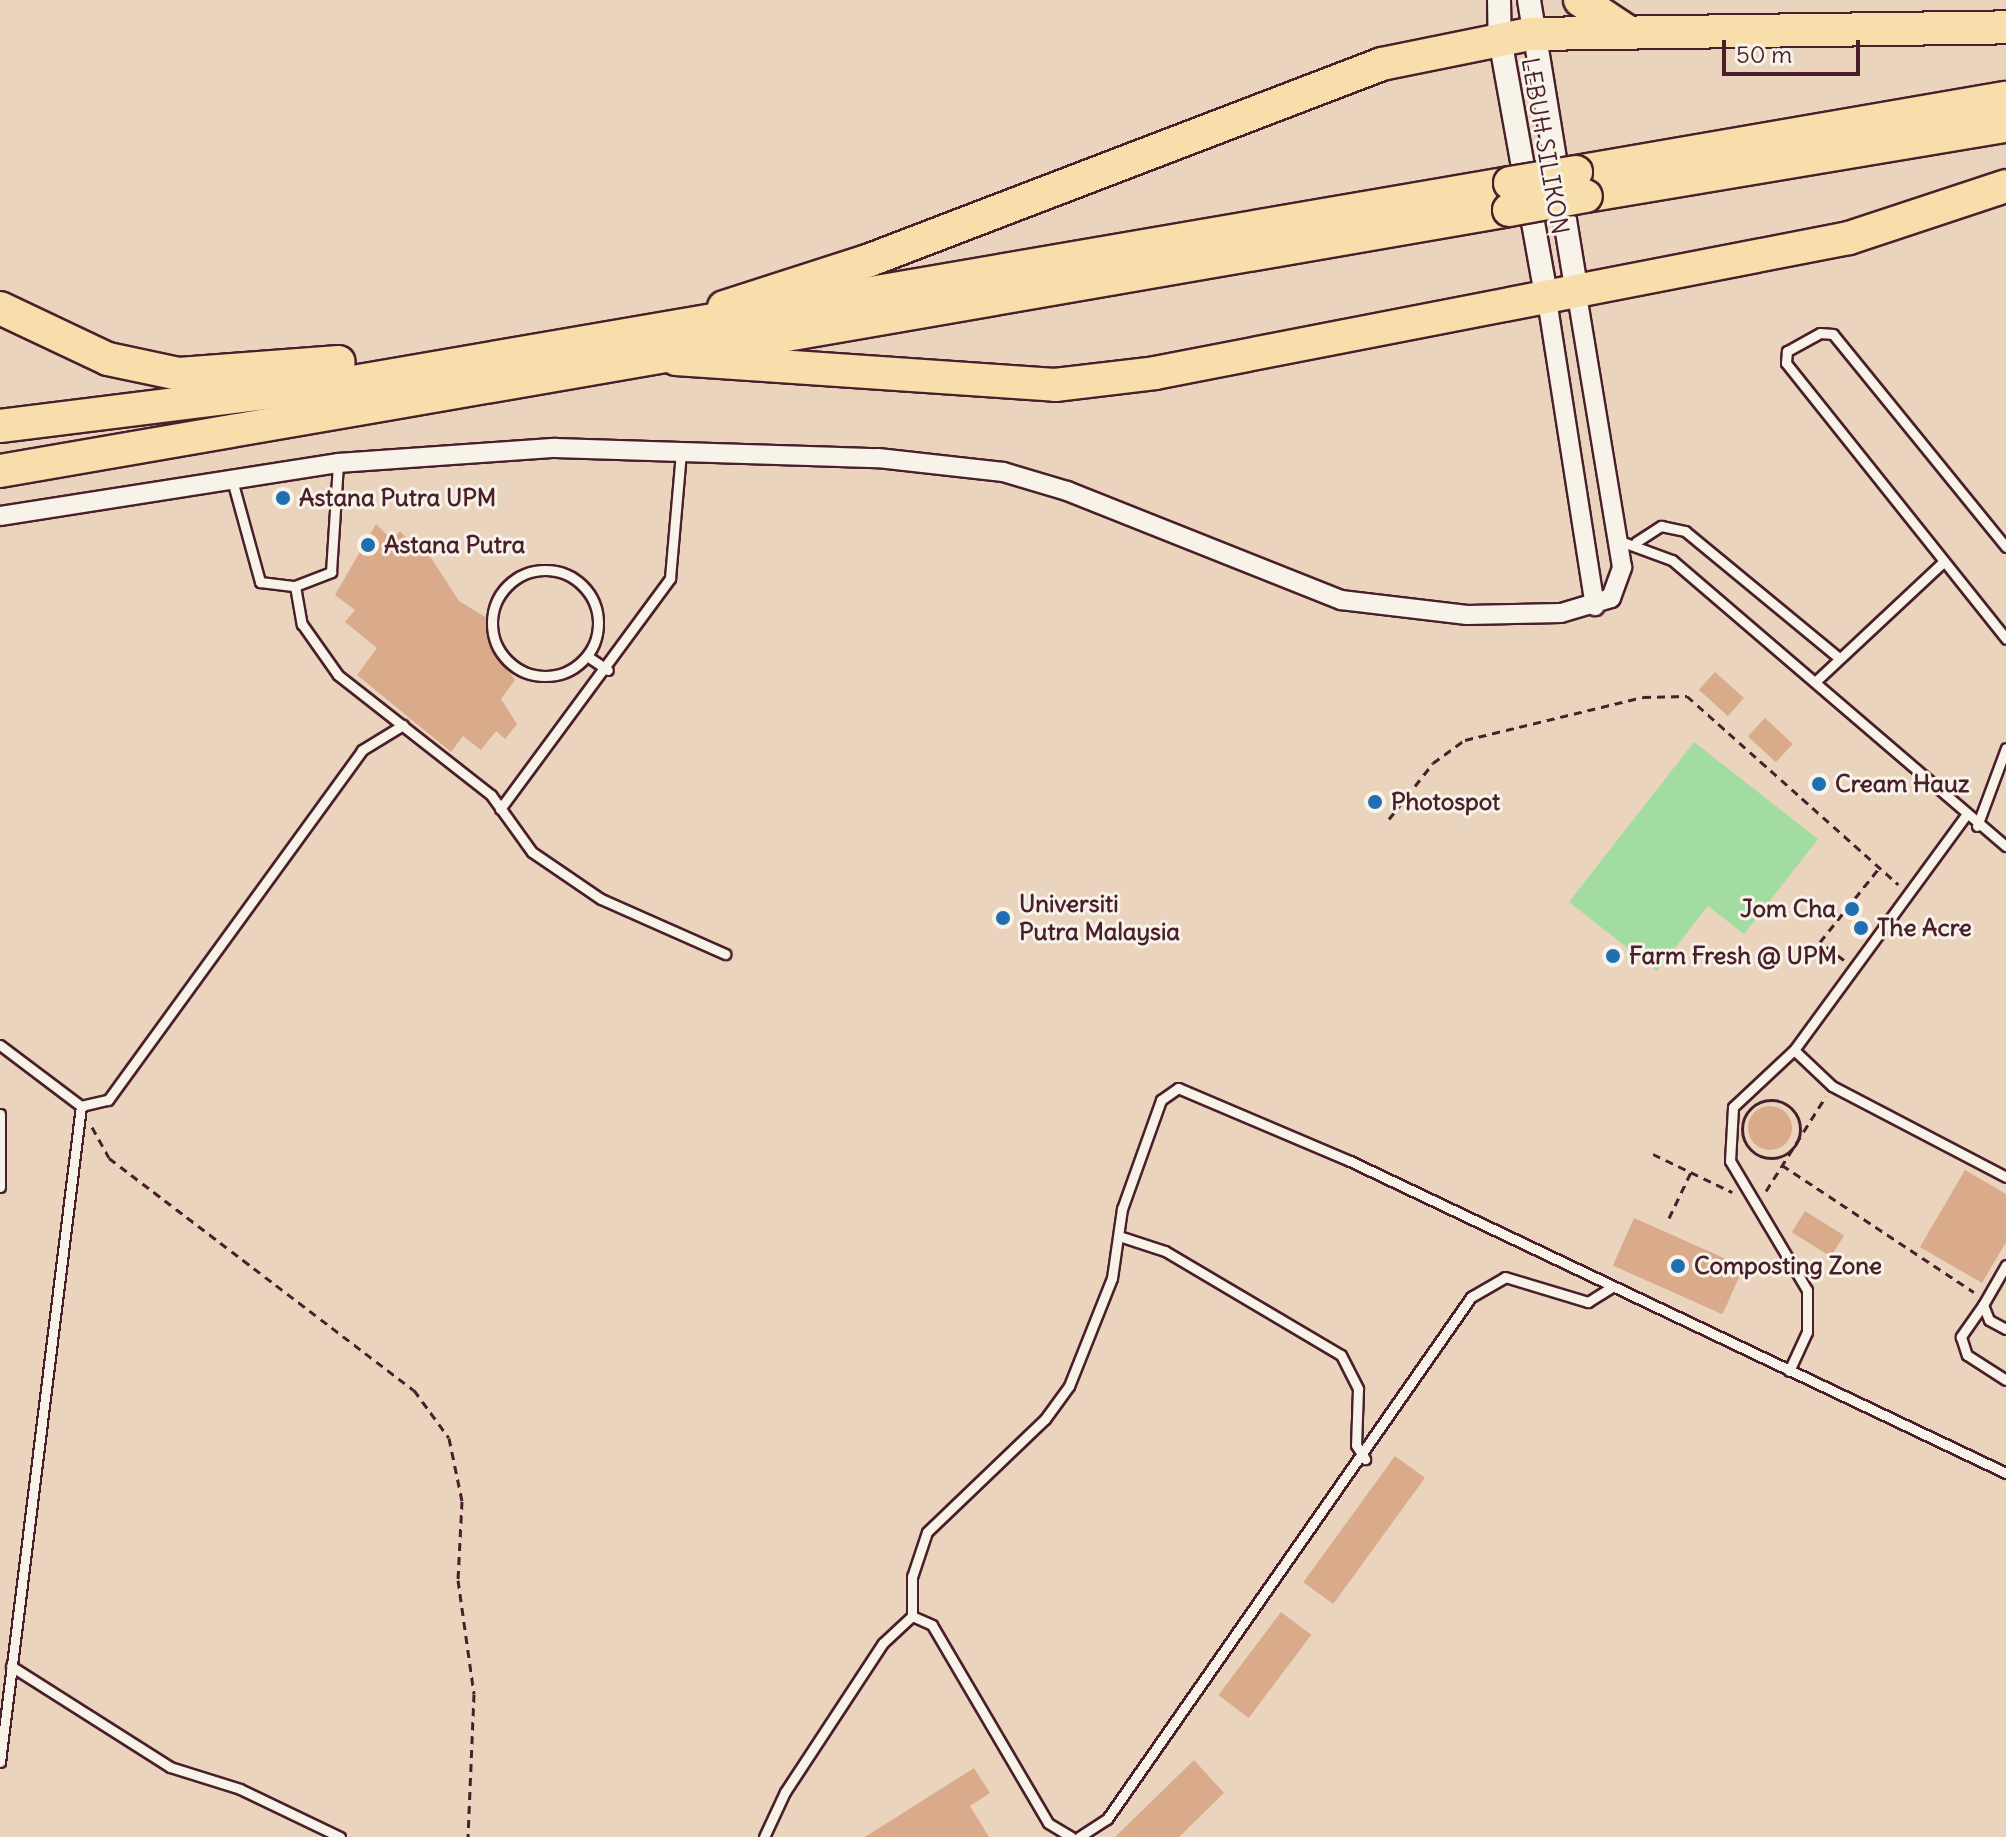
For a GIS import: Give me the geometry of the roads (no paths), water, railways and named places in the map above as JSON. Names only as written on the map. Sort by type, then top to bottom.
[{"type":"highway","points":[[1580,0],[1625,30]]},
{"type":"highway","points":[[705,321],[736,298],[870,260],[1315,84],[1515,37],[1625,30],[2006,27]]},
{"type":"highway","points":[[1581,184],[2006,98]]},
{"type":"highway","points":[[0,426],[410,369],[1581,184],[2006,126]]},
{"type":"highway","points":[[657,355],[729,368],[884,370],[1055,385],[1562,297],[1849,238],[2006,186]]},
{"type":"highway","points":[[0,471],[91,450],[657,355],[1510,196]]},
{"type":"highway","points":[[0,308],[108,359],[179,374],[348,361],[410,369]]},
{"type":"highway","points":[[0,453],[91,450]]},
{"type":"street","name":"LEBUH SILIKON","points":[[1499,0],[1515,37],[1562,297]]},
{"type":"street","name":"LEBUH SILIKON","points":[[1529,0],[1515,37],[1562,297]]},
{"type":"street","points":[[0,516],[338,463],[555,448],[878,458],[1003,472],[1341,600],[1467,615],[1595,606],[1620,584],[1628,542],[1562,297]]},
{"type":"street","points":[[1562,297],[1595,606]]},
{"type":"lane","points":[[2006,547],[1833,334],[1787,351],[1786,363],[2006,639]]},
{"type":"lane","points":[[500,809],[608,670],[670,578],[681,452]]},
{"type":"lane","points":[[232,480],[260,582],[295,586],[331,572],[338,463]]},
{"type":"lane","points":[[1628,542],[1661,526],[1685,531],[1839,658]]},
{"type":"lane","points":[[1628,542],[1672,560],[1816,681],[1965,816],[2006,846]]},
{"type":"lane","points":[[1816,681],[1943,562]]},
{"type":"lane","points":[[535,570],[571,576],[595,603],[599,621],[587,656],[556,675],[513,664],[492,624],[504,590],[535,570]]},
{"type":"lane","points":[[295,586],[314,647],[500,809],[532,852],[644,921],[725,954]]},
{"type":"lane","points":[[587,656],[608,670]]},
{"type":"lane","points":[[0,1045],[81,1106],[108,1100],[362,750],[403,725]]},
{"type":"lane","points":[[1977,826],[2006,748]]},
{"type":"lane","points":[[1789,1371],[1807,1332],[1807,1290],[1730,1161],[1727,1131],[1733,1107],[1794,1050],[1965,816]]},
{"type":"lane","points":[[1794,1050],[1832,1086],[2006,1177]]},
{"type":"lane","points":[[764,1837],[785,1792],[883,1643],[912,1616],[912,1577],[927,1532],[1059,1404],[1081,1363],[1122,1237],[1122,1209],[1161,1100],[1178,1088],[1612,1287],[2006,1473]]},
{"type":"lane","points":[[0,1762],[81,1106]]},
{"type":"lane","points":[[0,1114],[0,1187]]},
{"type":"lane","points":[[1122,1237],[1165,1251],[1341,1355],[1358,1389],[1356,1445],[1365,1459]]},
{"type":"lane","points":[[2006,1265],[1961,1337],[1967,1355],[2006,1380]]},
{"type":"lane","points":[[1079,1837],[1107,1819],[1365,1459],[1487,1282],[1518,1276],[1588,1302],[1612,1287]]},
{"type":"lane","points":[[1980,1307],[1989,1320],[2006,1329]]},
{"type":"lane","points":[[912,1616],[932,1625],[1048,1823],[1071,1837]]},
{"type":"lane","points":[[11,1666],[170,1767],[240,1789],[340,1837]]},
{"type":"place","name":"Astana Putra UPM","points":[[283,498]]},
{"type":"place","name":"Astana Putra","points":[[368,545]]},
{"type":"place","name":"Cream Hauz","points":[[1819,784]]},
{"type":"place","name":"Photospot","points":[[1375,802]]},
{"type":"place","name":"Jom Cha","points":[[1852,909]]},
{"type":"place","name":"Universiti Putra Malaysia","points":[[1003,918]]},
{"type":"place","name":"The Acre","points":[[1861,928]]},
{"type":"place","name":"Farm Fresh @ UPM","points":[[1613,956]]},
{"type":"place","name":"Composting Zone","points":[[1678,1266]]}]
